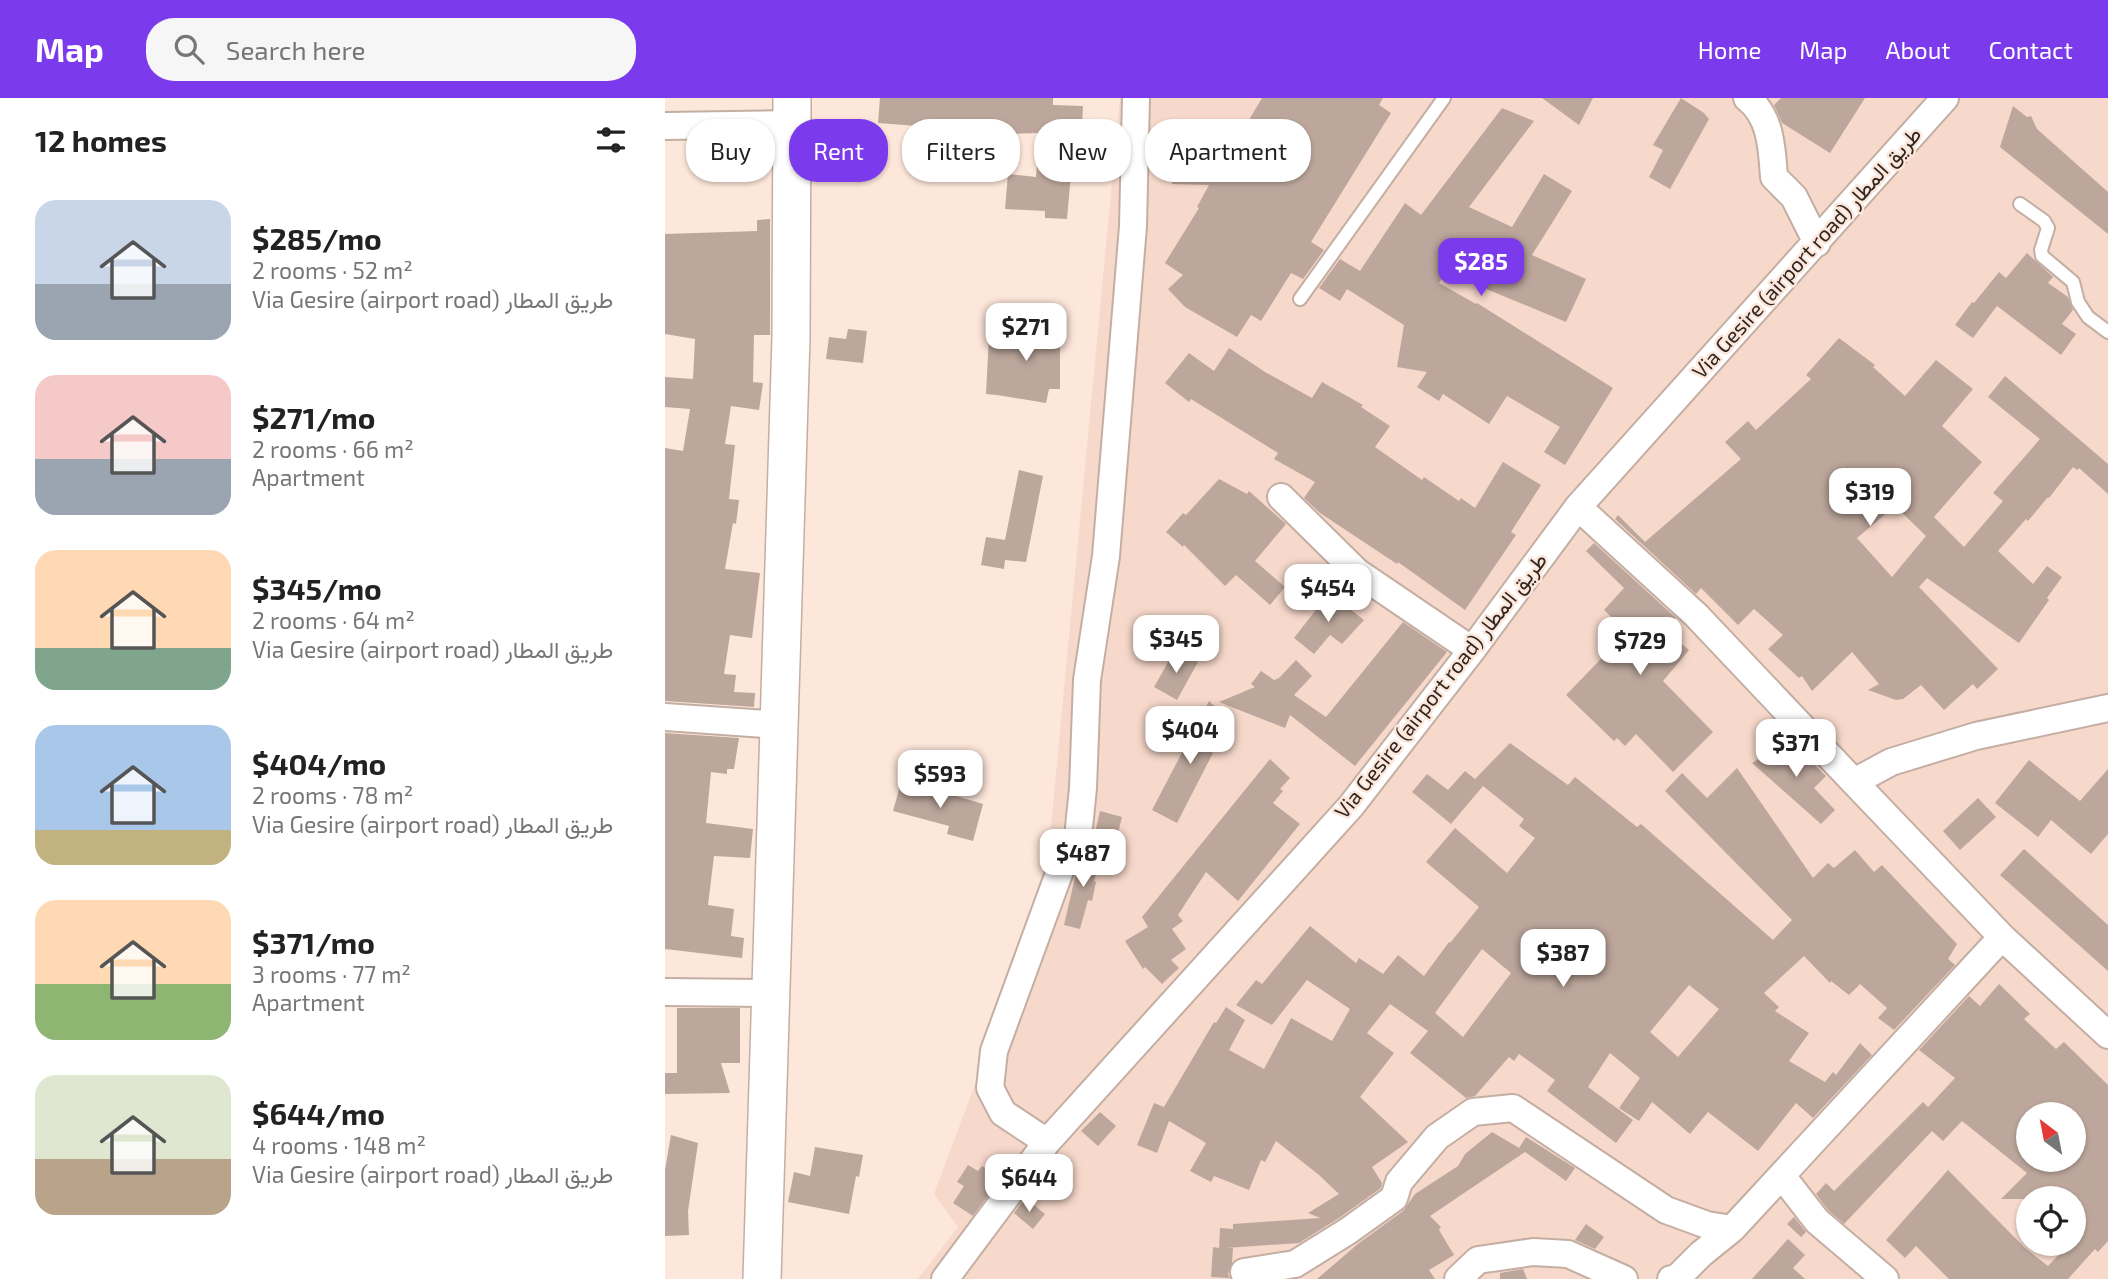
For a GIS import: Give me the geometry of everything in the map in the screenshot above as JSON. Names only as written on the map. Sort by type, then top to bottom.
[{"type":"main road","points":[[762,1279],[791,337],[792,111]]},
{"type":"street","points":[[1047,1142],[1003,1113],[990,1088],[994,1051],[1061,868],[1078,837],[1083,788],[1087,680],[1106,556],[1125,332],[1133,226],[1136,98]]},
{"type":"street","points":[[1747,98],[1757,106],[1766,125],[1772,150],[1774,177],[1794,197],[1817,243]]},
{"type":"street","name":"Via Gesire (airport road) طريق المطار","points":[[945,1279],[1047,1142],[1351,806],[1578,507],[1945,98]]},
{"type":"street","points":[[665,126],[792,111]]},
{"type":"street","points":[[1281,497],[1357,572],[1472,650]]},
{"type":"street","points":[[1578,507],[1696,615],[2002,937],[2108,1035]]},
{"type":"street","points":[[1854,782],[1891,762],[1976,736],[2108,708]]},
{"type":"street","points":[[665,717],[780,725]]},
{"type":"street","points":[[1671,1279],[1677,1278],[1701,1254],[1733,1229],[2002,937]]},
{"type":"street","points":[[665,992],[771,993]]},
{"type":"street","points":[[1244,1272],[1295,1264],[1338,1238],[1394,1198],[1399,1182],[1437,1138],[1473,1112],[1500,1109],[1513,1108],[1667,1210],[1707,1224],[1733,1229]]},
{"type":"street","points":[[1781,1176],[1817,1221],[1885,1279]]},
{"type":"street","points":[[1458,1279],[1478,1260],[1533,1252],[1568,1254],[1624,1279]]},
{"type":"lane","points":[[1300,299],[1444,98]]},
{"type":"lane","points":[[2020,204],[2044,220],[2048,229],[2041,250],[2042,256],[2073,282],[2078,302],[2088,317],[2108,332]]},
{"type":"shaded area","points":[[1120,98],[2108,98],[2108,1279],[918,1279],[958,1227],[934,1194],[1044,900],[1112,182],[1131,182],[1131,119],[1118,119]]},
{"type":"building","points":[[880,98],[1053,98],[1053,105],[1083,106],[1082,119],[1034,119],[1034,133],[1020,134],[1020,119],[902,119],[902,125],[888,124],[888,119],[878,119]]},
{"type":"building","points":[[1262,98],[1383,98],[1379,105],[1391,113],[1311,242],[1324,250],[1303,279],[1291,273],[1261,321],[1251,315],[1237,337],[1185,307],[1168,289],[1183,275],[1165,263],[1199,208],[1197,207],[1209,185],[1172,182],[1311,182],[1311,119],[1250,119]]},
{"type":"building","points":[[1542,98],[1593,98],[1579,125]]},
{"type":"building","points":[[1681,98],[1709,119],[1670,189],[1649,177],[1663,150],[1653,145]]},
{"type":"building","points":[[1781,98],[1865,98],[1830,153],[1782,123],[1774,105]]},
{"type":"building","points":[[2013,106],[2027,117],[2031,116],[2037,129],[2108,192],[2108,234],[2000,147]]},
{"type":"building","points":[[1502,108],[1534,121],[1469,207],[1512,227],[1544,174],[1572,191],[1532,255],[1586,279],[1566,322],[1484,288],[1499,257],[1468,238],[1439,283],[1477,303],[1613,388],[1565,465],[1544,452],[1560,427],[1507,396],[1489,424],[1443,394],[1439,401],[1417,387],[1427,372],[1397,367],[1404,325],[1347,289],[1340,301],[1319,288],[1340,259],[1360,271],[1405,203],[1421,215]]},
{"type":"building","points":[[1020,175],[1034,177],[1034,182],[1070,182],[1067,219],[1045,218],[1045,211],[1005,209],[1007,182],[1020,182]]},
{"type":"building","points":[[770,219],[770,335],[754,335],[753,382],[763,383],[759,410],[731,406],[725,444],[735,445],[729,499],[739,500],[725,569],[760,573],[752,638],[730,635],[724,674],[736,675],[734,692],[755,693],[754,707],[665,701],[665,448],[683,451],[690,409],[665,407],[665,377],[693,379],[695,339],[665,334],[665,234],[757,231],[757,220]]},
{"type":"building","points":[[2027,253],[2053,277],[2048,283],[2068,297],[2073,310],[2062,324],[2076,334],[2061,355],[1997,306],[1973,338],[1955,325],[1999,272],[2006,278]]},
{"type":"building","points":[[1026,320],[1060,321],[1060,389],[1049,389],[1046,403],[986,394],[989,336],[1025,336]]},
{"type":"building","points":[[848,329],[867,331],[863,363],[826,359],[829,337],[846,339]]},
{"type":"building","points":[[1839,338],[1875,365],[1873,367],[1905,396],[1936,360],[1973,389],[1942,426],[1982,462],[1934,517],[1964,547],[2003,501],[1993,493],[2040,439],[1988,397],[2005,376],[2108,464],[2108,494],[2079,468],[2077,470],[2073,467],[2049,498],[1998,551],[2033,584],[2047,566],[2062,577],[2019,643],[1927,578],[1919,587],[1998,669],[1977,689],[1973,684],[1944,710],[1921,685],[1903,699],[1896,700],[1868,690],[1879,684],[1852,652],[1812,691],[1802,676],[1799,678],[1768,649],[1783,635],[1754,609],[1738,625],[1701,588],[1696,594],[1615,519],[1618,515],[1645,542],[1741,459],[1725,442],[1748,421],[1756,430],[1811,379],[1806,375]],"holes":[[[1895,506],[1926,536],[1892,577],[1857,538]]]},
{"type":"building","points":[[1229,348],[1312,398],[1322,382],[1363,405],[1361,407],[1390,426],[1375,447],[1422,480],[1424,477],[1459,501],[1461,498],[1475,508],[1503,462],[1541,485],[1511,532],[1516,535],[1465,610],[1398,562],[1397,564],[1320,513],[1304,498],[1315,482],[1274,459],[1278,453],[1191,399],[1189,402],[1165,383],[1189,353],[1214,371]]},
{"type":"building","points":[[1019,470],[1043,476],[1026,562],[1005,560],[1004,569],[981,565],[986,537],[1005,540]]},
{"type":"building","points":[[1219,479],[1247,494],[1249,491],[1286,524],[1255,561],[1285,587],[1270,605],[1236,575],[1225,586],[1184,545],[1183,547],[1166,532],[1183,513],[1186,515]]},
{"type":"building","points":[[1594,543],[1676,618],[1665,630],[1689,650],[1663,681],[1713,732],[1673,772],[1636,734],[1625,746],[1617,738],[1614,741],[1566,695],[1627,632],[1604,610],[1624,588],[1586,551]]},
{"type":"building","points":[[1329,593],[1364,620],[1342,644],[1330,635],[1314,654],[1294,638]]},
{"type":"building","points":[[1403,622],[1447,652],[1355,766],[1290,715],[1285,728],[1219,702],[1255,687],[1251,684],[1261,671],[1274,680],[1279,678],[1296,660],[1312,676],[1294,695],[1326,717]]},
{"type":"building","points":[[1175,650],[1198,662],[1177,700],[1154,687]]},
{"type":"building","points":[[1209,701],[1234,725],[1192,742],[1213,753],[1177,823],[1152,810]]},
{"type":"building","points":[[665,733],[739,738],[734,769],[727,769],[727,774],[711,772],[706,823],[753,829],[750,858],[714,856],[708,905],[734,909],[731,936],[744,938],[742,958],[665,949]]},
{"type":"building","points":[[1786,742],[1826,776],[1814,788],[1835,810],[1821,824],[1752,763]]},
{"type":"building","points":[[1510,743],[1568,785],[1575,777],[1637,827],[1641,824],[1773,940],[1792,920],[1665,791],[1682,773],[1707,798],[1737,768],[1813,878],[1828,863],[1834,868],[1855,850],[1874,872],[1882,865],[1957,944],[1948,959],[1955,965],[1894,1030],[1878,1018],[1887,1008],[1860,984],[1849,995],[1831,981],[1830,983],[1804,956],[1764,993],[1779,1007],[1775,1011],[1809,1033],[1789,1061],[1825,1082],[1833,1072],[1836,1075],[1860,1043],[1872,1055],[1813,1118],[1796,1103],[1758,1151],[1708,1112],[1690,1134],[1652,1102],[1639,1121],[1619,1108],[1640,1078],[1610,1053],[1588,1087],[1633,1120],[1616,1143],[1547,1091],[1555,1080],[1519,1054],[1514,1061],[1509,1057],[1475,1096],[1466,1098],[1410,1053],[1428,1031],[1390,1004],[1367,1033],[1394,1053],[1360,1097],[1408,1142],[1372,1167],[1382,1183],[1381,1188],[1299,1243],[1226,1248],[1233,1248],[1228,1274],[1230,1278],[1211,1277],[1213,1247],[1219,1248],[1220,1228],[1233,1229],[1233,1224],[1320,1218],[1308,1213],[1339,1194],[1276,1141],[1265,1162],[1261,1160],[1249,1190],[1214,1176],[1211,1182],[1190,1171],[1206,1143],[1169,1121],[1157,1153],[1137,1145],[1154,1103],[1164,1107],[1214,1022],[1216,1023],[1226,1007],[1245,1020],[1229,1050],[1264,1069],[1291,1018],[1332,1041],[1350,1009],[1307,980],[1272,1025],[1236,1005],[1256,980],[1262,984],[1310,926],[1356,963],[1359,958],[1383,974],[1398,955],[1424,976],[1479,907],[1426,862],[1455,828],[1507,873],[1535,838],[1519,826],[1524,819],[1483,786],[1451,824],[1412,792],[1427,774],[1448,790],[1465,771],[1475,779]],"holes":[[[1482,949],[1511,973],[1463,1037],[1435,1013]],[[1689,985],[1719,1009],[1678,1057],[1650,1032]]]},
{"type":"building","points":[[1270,759],[1290,778],[1273,803],[1300,824],[1238,901],[1206,872],[1178,915],[1183,921],[1172,929],[1186,949],[1171,960],[1179,968],[1162,984],[1145,967],[1143,969],[1125,941],[1148,927],[1142,917]]},
{"type":"building","points":[[2029,760],[2080,801],[2108,769],[2108,834],[2091,854],[2051,820],[2038,837],[1995,803]]},
{"type":"building","points":[[910,785],[983,804],[973,841],[947,834],[949,826],[893,811],[900,786],[909,788]]},
{"type":"building","points":[[1978,798],[1996,817],[1960,850],[1943,831]]},
{"type":"building","points":[[1100,811],[1122,817],[1116,842],[1094,837]]},
{"type":"building","points":[[1090,848],[1103,851],[1094,881],[1092,901],[1088,900],[1080,929],[1064,925],[1076,873]]},
{"type":"building","points":[[2024,849],[2108,925],[2108,971],[2000,875]]},
{"type":"building","points":[[1999,984],[2030,1014],[2024,1019],[2056,1049],[2064,1042],[2108,1085],[2108,1241],[2098,1252],[2095,1249],[2068,1279],[1949,1279],[1916,1246],[1905,1258],[1886,1240],[1948,1170],[2016,1239],[2016,1256],[2035,1256],[2048,1266],[2058,1256],[2086,1256],[2086,1186],[2016,1186],[2016,1199],[2001,1199],[2026,1172],[2086,1172],[2086,1102],[2016,1102],[2016,1164],[1962,1121],[1943,1141],[1932,1131],[1844,1224],[1828,1210],[1816,1194],[1826,1183],[1834,1191],[1923,1102],[1928,1107],[1955,1078],[1919,1050],[1969,996],[1980,1006]]},
{"type":"building","points":[[677,1008],[740,1008],[740,1063],[721,1063],[730,1093],[665,1094],[665,1073],[677,1073]]},
{"type":"building","points":[[1100,1112],[1116,1126],[1098,1146],[1081,1131]]},
{"type":"building","points":[[1492,1132],[1519,1148],[1526,1137],[1575,1168],[1566,1181],[1525,1152],[1430,1216],[1441,1227],[1439,1230],[1454,1255],[1429,1270],[1435,1279],[1317,1279],[1359,1243],[1403,1211],[1415,1194],[1458,1166],[1465,1154]]},
{"type":"building","points":[[671,1135],[698,1143],[688,1211],[689,1235],[665,1236],[665,1170]]},
{"type":"building","points":[[815,1147],[863,1155],[849,1214],[788,1202],[794,1172],[810,1176]]},
{"type":"building","points":[[968,1165],[978,1171],[982,1166],[1000,1179],[973,1216],[953,1203],[964,1186],[957,1182]]},
{"type":"building","points":[[1025,1198],[1045,1214],[1033,1229],[1014,1213]]},
{"type":"building","points":[[1794,1217],[1806,1232],[1801,1237],[1787,1224]]},
{"type":"building","points":[[1586,1224],[1604,1237],[1595,1249],[1575,1240]]},
{"type":"building","points":[[1788,1239],[1805,1255],[1793,1268],[1805,1279],[1752,1279]]},
{"type":"building","points":[[1523,1269],[1527,1279],[1500,1279],[1500,1273]]}]
